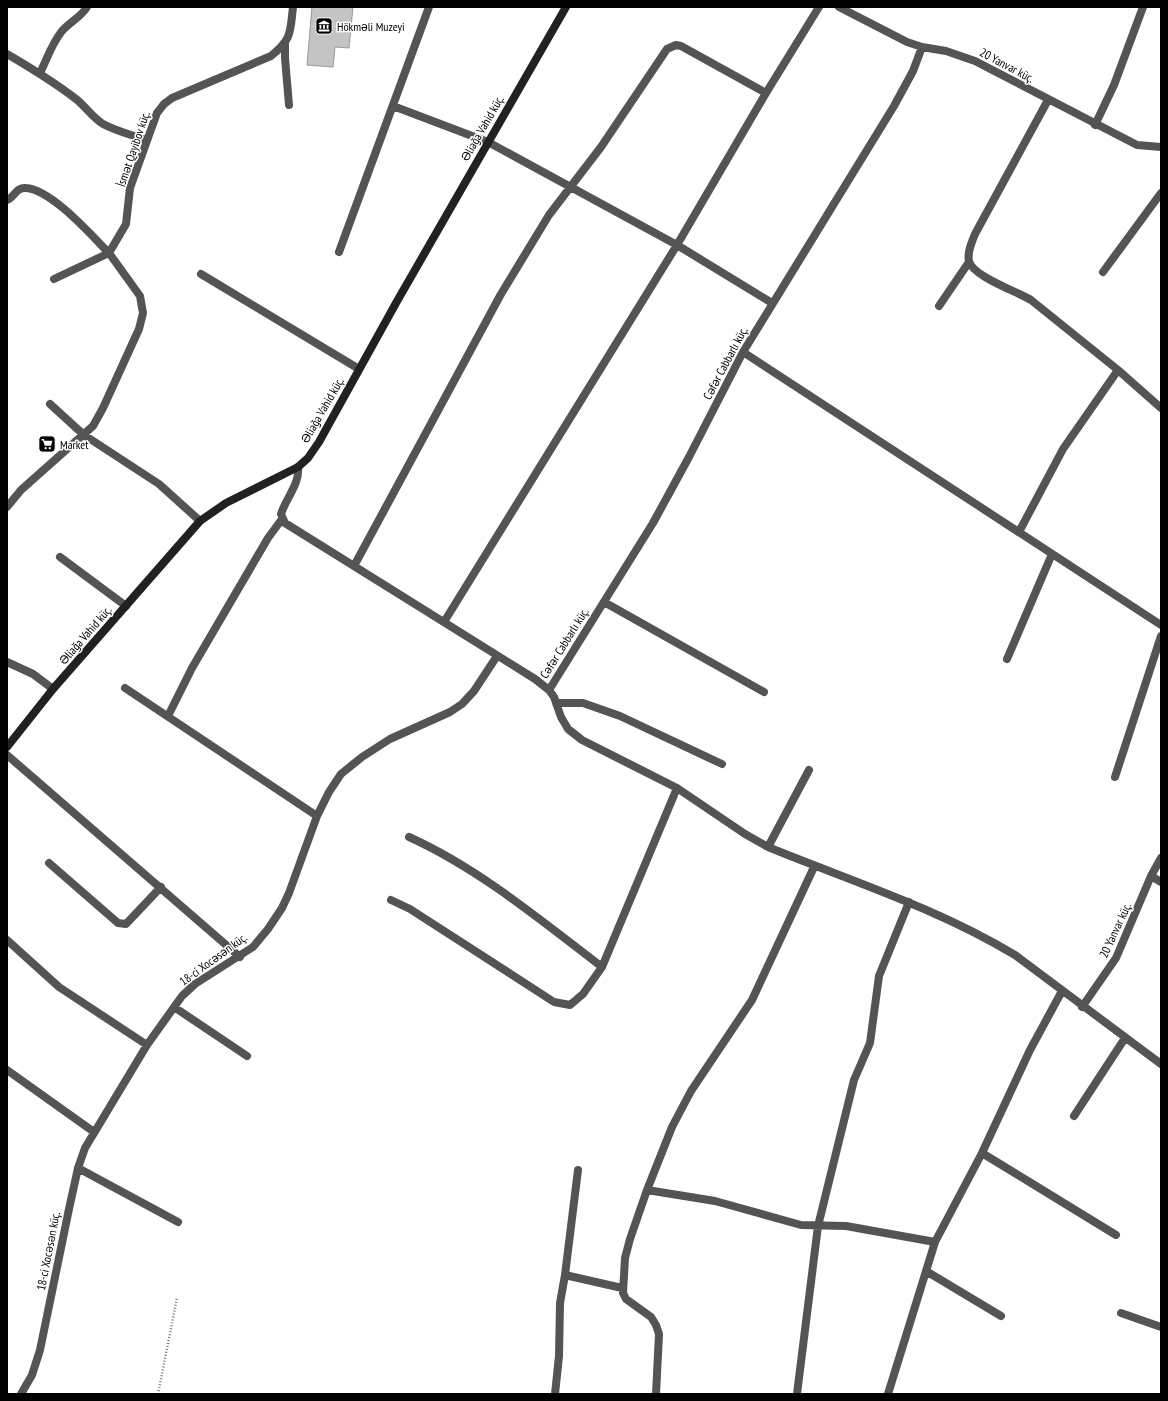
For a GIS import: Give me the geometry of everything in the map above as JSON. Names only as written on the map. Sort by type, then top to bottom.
[{"type":"street","points":[[40,73],[55,41],[63,30],[84,13],[87,7]]},
{"type":"street","points":[[289,105],[285,45],[290,31],[293,7]]},
{"type":"street","points":[[339,252],[429,7]]},
{"type":"street","name":"Əliağa Vahid küç.","points":[[7,746],[53,688],[200,521],[226,503],[298,467],[308,458],[319,442],[359,369],[566,7]]},
{"type":"street","points":[[444,622],[677,245],[766,93],[819,7]]},
{"type":"street","name":"20 Yanvar küç.","points":[[840,7],[888,33],[922,47],[960,55],[1095,125],[1137,145],[1161,147]]},
{"type":"street","points":[[1095,125],[1114,85],[1143,7]]},
{"type":"street","name":"İsmət Qayibov küç.","points":[[109,253],[126,224],[130,188],[146,140],[157,113],[168,101],[271,56],[285,45]]},
{"type":"street","points":[[354,566],[501,294],[549,215],[601,147],[667,49],[676,45],[766,93]]},
{"type":"street","name":"Cəfər Cabbarlı küç.","points":[[549,690],[656,516],[689,457],[743,352],[894,106],[914,71],[922,47]]},
{"type":"street","points":[[7,54],[40,73],[78,101],[89,114],[104,124],[146,140]]},
{"type":"street","points":[[939,306],[969,262],[970,248],[975,234],[1048,100]]},
{"type":"street","points":[[393,106],[488,142],[572,186],[677,245],[772,303]]},
{"type":"street","points":[[7,200],[18,189],[26,188],[61,206],[109,253],[140,296],[143,313],[140,329],[93,426],[42,471],[7,507]]},
{"type":"street","points":[[1103,272],[1161,193]]},
{"type":"street","points":[[54,279],[109,253]]},
{"type":"street","points":[[969,262],[975,271],[988,279],[1018,292],[1031,300],[1118,370],[1161,408]]},
{"type":"street","points":[[201,274],[359,369]]},
{"type":"street","points":[[743,352],[1161,625]]},
{"type":"street","points":[[1018,532],[1063,449],[1118,370]]},
{"type":"street","points":[[50,404],[84,435],[159,484],[200,521]]},
{"type":"street","points":[[168,716],[192,668],[268,538],[282,519],[283,509],[299,474],[298,467]]},
{"type":"street","points":[[282,519],[285,523],[535,679],[549,690],[568,729],[582,740],[677,788],[745,834],[768,847],[814,867],[908,902],[990,940],[1015,955],[1082,1007],[1161,1064]]},
{"type":"street","points":[[1007,659],[1052,554]]},
{"type":"street","points":[[60,557],[126,606]]},
{"type":"street","points":[[604,602],[764,692]]},
{"type":"street","points":[[1115,777],[1161,636]]},
{"type":"street","name":"18-ci Xocəsən küç.","points":[[20,1394],[32,1374],[40,1350],[78,1168],[85,1148],[147,1045],[182,996],[195,984],[253,948],[268,929],[282,908],[317,816],[329,792],[342,774],[390,739],[450,712],[462,704],[474,691],[497,656]]},
{"type":"street","points":[[7,662],[34,674],[53,688]]},
{"type":"street","points":[[125,688],[317,816]]},
{"type":"street","points":[[556,703],[583,703],[620,716],[722,764]]},
{"type":"street","points":[[7,755],[162,887],[240,957]]},
{"type":"street","points":[[768,847],[809,770]]},
{"type":"street","points":[[391,900],[410,909],[554,1002],[570,1004],[583,994],[602,967],[677,788]]},
{"type":"street","points":[[409,837],[428,846],[518,902],[602,967]]},
{"type":"street","name":"20 Yanvar küç.","points":[[1082,1007],[1116,958],[1151,876],[1161,858]]},
{"type":"street","points":[[49,863],[118,923],[126,924],[162,887]]},
{"type":"street","points":[[656,1394],[659,1334],[651,1317],[626,1299],[622,1288],[625,1258],[647,1190],[672,1127],[691,1091],[752,1000],[814,867]]},
{"type":"street","points":[[1151,876],[1161,882]]},
{"type":"street","points":[[797,1394],[818,1226],[854,1080],[870,1043],[879,976],[908,902]]},
{"type":"street","points":[[7,940],[59,987],[147,1045]]},
{"type":"street","points":[[888,1394],[935,1242],[982,1153],[1030,1050],[1062,992]]},
{"type":"street","points":[[174,1007],[247,1056]]},
{"type":"street","points":[[1074,1116],[1125,1038]]},
{"type":"street","points":[[7,1070],[94,1132]]},
{"type":"street","points":[[982,1153],[1116,1234]]},
{"type":"street","points":[[78,1168],[178,1222]]},
{"type":"street","points":[[555,1394],[559,1356],[560,1303],[578,1170]]},
{"type":"street","points":[[647,1190],[708,1200],[801,1225],[846,1226],[935,1242]]},
{"type":"street","points":[[926,1271],[1001,1316]]},
{"type":"street","points":[[565,1275],[622,1288]]},
{"type":"street","points":[[1122,1313],[1161,1327]]},
{"type":"path","points":[[158,1394],[177,1298]]},
{"type":"building","points":[[312,7],[353,7],[349,48],[335,47],[333,67],[307,65]]},
{"type":"place","name":"Hökməli Muzeyi","points":[[324,26]]},
{"type":"place","name":"Market","points":[[47,444]]}]
